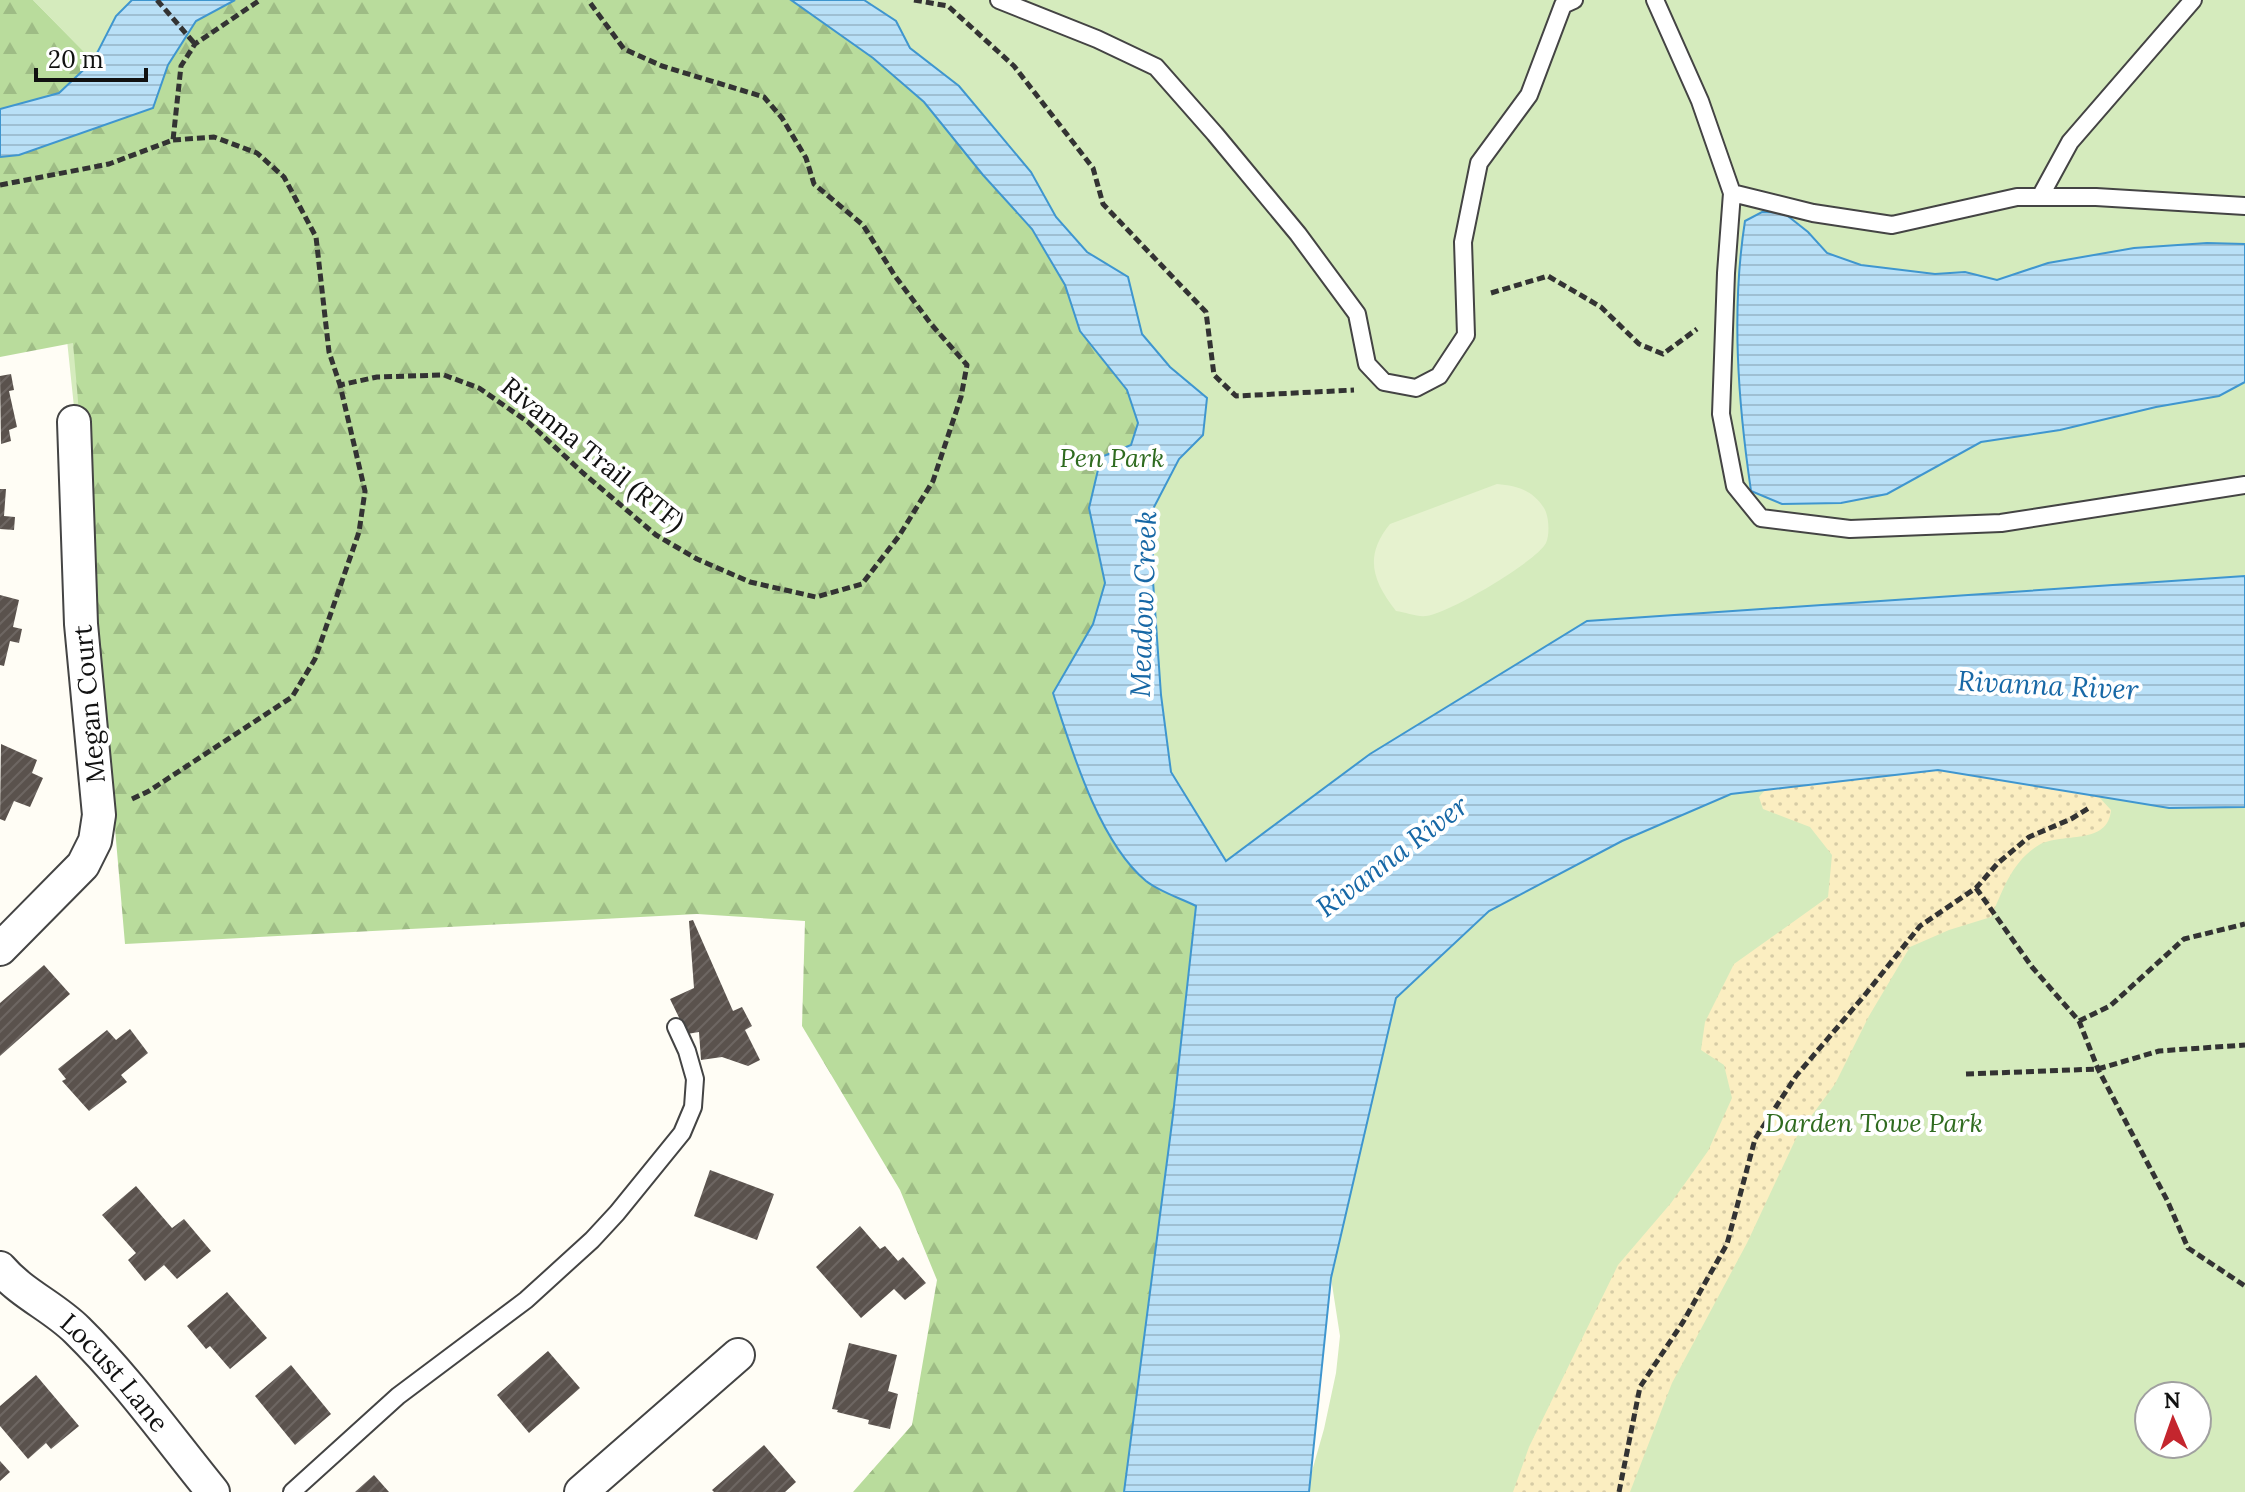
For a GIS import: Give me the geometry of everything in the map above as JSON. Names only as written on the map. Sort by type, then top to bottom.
[{"type":"street","name":"Megan Court","points":[[0,949],[83,865],[95,841],[99,815],[81,624],[74,422]]},
{"type":"street","name":"Locust Lane","points":[[1,1271],[75,1327],[106,1360],[213,1492]]},
{"type":"street","points":[[581,1492],[738,1355]]},
{"type":"lane","points":[[999,0],[1097,39],[1156,67],[1298,234],[1357,314],[1367,364],[1384,382],[1416,388],[1439,376],[1466,335],[1463,242],[1479,163],[1529,95],[1563,5],[1574,0]]},
{"type":"lane","points":[[1655,0],[1700,101],[1732,193],[1721,414],[1735,486],[1761,518],[1850,529],[2001,523],[2245,485]]},
{"type":"lane","points":[[2040,197],[2070,142],[2193,0]]},
{"type":"lane","points":[[1732,193],[1813,213],[1892,225],[2017,197],[2096,197],[2245,206]]},
{"type":"lane","points":[[292,1492],[398,1396],[526,1300],[617,1213],[682,1133],[693,1107],[695,1079],[676,1027]]},
{"type":"path","points":[[157,0],[195,44]]},
{"type":"path","points":[[173,140],[181,66],[195,44],[260,0]]},
{"type":"path","name":"Rivanna Trail (RTF)","points":[[340,385],[377,377],[444,375],[479,388],[528,422],[656,535],[697,559],[750,582],[816,597],[862,584],[899,536],[933,481],[961,397],[967,365],[895,276],[863,225],[814,184],[806,158],[782,118],[764,97],[662,66],[624,49],[588,0]]},
{"type":"path","points":[[914,0],[948,6],[1014,66],[1093,168],[1103,204],[1206,312],[1214,375],[1236,396],[1351,391],[1384,382]]},
{"type":"path","points":[[0,185],[109,164],[173,140],[214,137],[257,153],[284,177],[316,237],[329,352],[365,491],[359,532],[315,659],[292,697],[149,791],[99,815]]},
{"type":"path","points":[[1465,305],[1501,289],[1548,276],[1601,307],[1639,344],[1663,354],[1708,321],[1725,292]]},
{"type":"path","points":[[1619,1492],[1640,1387],[1683,1322],[1727,1244],[1755,1139],[1796,1076],[1920,926],[1976,888],[1998,863],[2029,837],[2089,808]]},
{"type":"path","points":[[1976,888],[2032,967],[2079,1021],[2098,1069],[2167,1200],[2188,1248],[2245,1286]]},
{"type":"path","points":[[2079,1021],[2110,1006],[2184,939],[2245,924]]},
{"type":"path","points":[[1966,1074],[2098,1069],[2159,1051],[2245,1045]]},
{"type":"green space","points":[[0,0],[33,0],[93,61],[59,93],[0,109]]},
{"type":"green space","points":[[33,0],[132,0],[116,16],[93,61]]},
{"type":"green space","name":"Pen Park","points":[[170,0],[2245,0],[2245,643],[1273,920],[125,896],[43,110]]},
{"type":"green space","points":[[235,0],[791,0],[873,58],[924,102],[1032,229],[1065,285],[1080,331],[1127,390],[1138,423],[1131,445],[1089,508],[1105,583],[1093,624],[1053,694],[1147,882],[1196,906],[1173,1115],[1124,1492],[853,1492],[912,1425],[937,1280],[900,1190],[802,1026],[805,921],[697,914],[125,944],[73,343],[0,357],[0,157],[19,155],[153,108],[168,65],[196,21]]},
{"type":"green space","points":[[1497,484],[1524,490],[1535,497],[1546,511],[1548,535],[1539,552],[1490,586],[1437,613],[1419,616],[1396,611],[1381,589],[1374,568],[1377,547],[1390,524]]},
{"type":"green space","name":"Darden Towe Park","points":[[1720,762],[2245,792],[2245,1492],[1306,1492],[1336,1373],[1340,1336],[1331,1278],[1384,1008],[1489,911]]},
{"type":"sand","points":[[1938,770],[2098,796],[2111,810],[2102,829],[2082,836],[2049,841],[2022,859],[2009,877],[1991,917],[1910,947],[1869,1016],[1835,1084],[1798,1134],[1747,1243],[1672,1383],[1630,1492],[1513,1492],[1529,1447],[1618,1265],[1671,1203],[1708,1151],[1732,1098],[1724,1065],[1701,1050],[1705,1022],[1734,964],[1828,897],[1832,855],[1810,827],[1763,809],[1759,797],[1765,790]]},
{"type":"water","points":[[132,0],[235,0],[196,21],[168,65],[153,108],[19,155],[0,157],[0,109],[59,93],[93,61],[116,16]]},
{"type":"water","points":[[791,0],[864,0],[896,21],[910,48],[959,86],[1031,172],[1056,217],[1087,252],[1128,277],[1142,334],[1170,367],[1207,398],[1203,435],[1179,459],[1153,509],[1153,581],[1161,695],[1171,772],[1226,861],[1370,754],[1587,621],[2245,576],[2245,807],[2169,808],[1938,770],[1731,794],[1622,841],[1489,911],[1396,998],[1331,1278],[1309,1492],[1124,1492],[1173,1115],[1196,906],[1146,881],[1114,843],[1089,794],[1053,693],[1093,624],[1105,583],[1089,508],[1101,457],[1131,445],[1138,423],[1127,390],[1080,331],[1065,285],[1032,229],[924,102],[873,58]]},
{"type":"water","points":[[1762,212],[1784,213],[1808,232],[1827,253],[1861,265],[1935,274],[1965,272],[1997,280],[2048,263],[2134,248],[2245,244],[2245,382],[2219,396],[2156,407],[2060,430],[1981,442],[1887,494],[1841,503],[1782,504],[1751,491],[1740,390],[1738,288],[1745,221]]},
{"type":"building","points":[[11,374],[14,390],[9,391],[17,427],[9,430],[11,441],[1,444],[0,376]]},
{"type":"building","points":[[0,489],[6,489],[4,516],[15,517],[14,530],[0,529]]},
{"type":"building","points":[[0,595],[19,600],[13,627],[22,629],[19,643],[10,641],[4,666],[0,665]]},
{"type":"building","points":[[1,744],[37,760],[32,773],[43,778],[30,807],[14,801],[5,821],[0,819]]},
{"type":"building","points":[[693,920],[733,1011],[742,1007],[752,1026],[745,1030],[760,1060],[748,1066],[722,1057],[701,1060],[699,1032],[687,1034],[670,999],[694,988],[689,921]]},
{"type":"building","points":[[44,965],[70,994],[0,1056],[0,1003]]},
{"type":"building","points":[[130,1029],[148,1053],[121,1075],[127,1082],[89,1111],[62,1081],[66,1079],[58,1069],[107,1030],[116,1040]]},
{"type":"building","points":[[710,1170],[774,1194],[757,1240],[694,1216]]},
{"type":"building","points":[[136,1186],[172,1228],[184,1219],[211,1251],[177,1279],[164,1265],[145,1281],[128,1260],[136,1253],[102,1215]]},
{"type":"building","points":[[860,1226],[880,1249],[885,1246],[898,1261],[903,1257],[926,1283],[905,1300],[894,1289],[861,1318],[816,1267]]},
{"type":"building","points":[[227,1292],[267,1338],[230,1369],[210,1346],[206,1349],[187,1326]]},
{"type":"building","points":[[849,1343],[897,1355],[888,1391],[898,1394],[890,1429],[868,1424],[869,1420],[832,1409]]},
{"type":"building","points":[[548,1351],[580,1388],[529,1433],[497,1395]]},
{"type":"building","points":[[291,1365],[331,1414],[295,1445],[255,1396]]},
{"type":"building","points":[[36,1375],[79,1426],[51,1449],[46,1443],[28,1459],[0,1426],[0,1406]]},
{"type":"building","points":[[764,1445],[796,1482],[785,1492],[712,1490]]},
{"type":"building","points":[[0,1461],[10,1472],[0,1481]]},
{"type":"building","points":[[374,1475],[389,1492],[355,1492]]},
{"type":"water label","name":"Meadow Creek","points":[[1143,604]]},
{"type":"water label","name":"Rivanna River","points":[[2048,685]]},
{"type":"water label","name":"Rivanna River","points":[[1392,856]]}]
